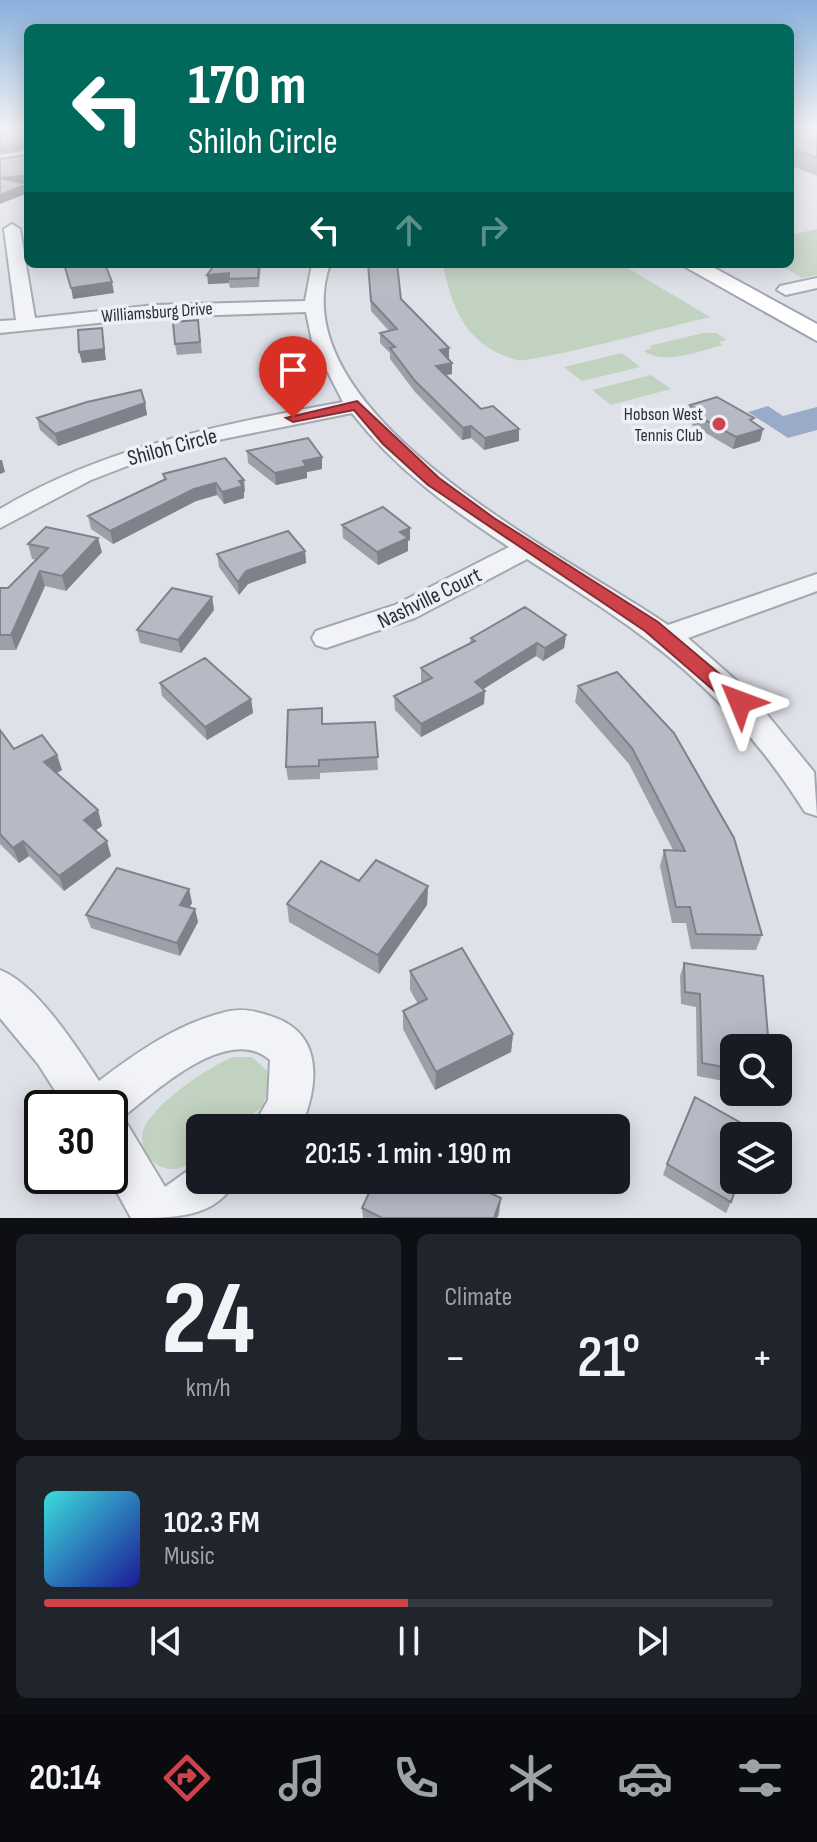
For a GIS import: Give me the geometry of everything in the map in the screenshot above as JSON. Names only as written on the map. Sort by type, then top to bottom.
[{"type":"main road","points":[[727,271],[786,290],[817,307]]},
{"type":"main road","points":[[727,271],[817,334]]},
{"type":"street","points":[[12,229],[26,323]]},
{"type":"street","points":[[320,268],[314,306],[325,352],[357,406],[388,441],[434,482],[665,636],[740,702],[779,747],[817,803]]},
{"type":"street","points":[[786,290],[817,283]]},
{"type":"street","name":"Williamsburg Drive","points":[[0,327],[156,311],[314,306]]},
{"type":"street","name":"Shiloh Circle","points":[[0,520],[47,491],[132,455],[197,437],[357,406]]},
{"type":"street","name":"Nashville Court","points":[[326,638],[357,631],[396,616],[529,547]]},
{"type":"street","points":[[665,636],[817,582]]},
{"type":"street","points":[[0,988],[53,1050],[80,1090]]},
{"type":"street","points":[[124,1090],[172,1055],[209,1035],[245,1029],[270,1035],[290,1050],[294,1079],[285,1114]]},
{"type":"street","points":[[128,1164],[160,1218],[193,1194]]},
{"type":"green space","points":[[817,229],[817,275],[802,278],[785,268],[794,268],[794,234]]},
{"type":"green space","points":[[444,268],[628,268],[710,317],[577,350],[517,360],[500,354],[474,336],[452,298]]},
{"type":"green space","points":[[703,333],[716,333],[727,340],[719,342],[723,345],[672,357],[644,351],[652,348],[649,346]]},
{"type":"green space","points":[[622,353],[640,367],[582,381],[564,367]]},
{"type":"green space","points":[[651,375],[671,389],[611,405],[592,390]]},
{"type":"green space","points":[[233,1057],[252,1057],[267,1071],[270,1085],[262,1107],[253,1114],[186,1114],[186,1165],[177,1169],[160,1166],[149,1157],[143,1145],[143,1131],[148,1121],[182,1088]]},
{"type":"water","points":[[768,406],[783,416],[817,407],[817,430],[788,438],[748,412]]},
{"type":"building","points":[[0,184],[24,184],[24,185],[0,195]]},
{"type":"building","points":[[65,268],[107,268],[112,282],[71,288]]},
{"type":"building","points":[[212,268],[259,268],[258,278],[229,279],[229,273],[207,275]]},
{"type":"building","points":[[368,268],[397,268],[401,299],[449,348],[440,350],[452,363],[436,366],[481,409],[493,406],[519,429],[485,438],[471,426],[463,428],[415,381],[390,348],[395,347],[380,333],[397,329],[371,301]]},
{"type":"building","points":[[198,320],[200,342],[175,344],[173,322]]},
{"type":"building","points":[[102,328],[104,349],[79,352],[78,330]]},
{"type":"building","points":[[141,390],[145,403],[55,434],[37,418],[87,402]]},
{"type":"building","points":[[717,397],[754,418],[750,420],[763,429],[736,437],[694,414],[700,412],[690,405]]},
{"type":"building","points":[[308,438],[322,457],[303,461],[306,466],[275,473],[247,451]]},
{"type":"building","points":[[225,458],[244,480],[239,481],[243,486],[222,492],[216,483],[194,489],[110,531],[88,516],[166,479],[163,474]]},
{"type":"building","points":[[383,507],[410,528],[400,532],[408,538],[377,552],[342,525]]},
{"type":"building","points":[[46,527],[98,538],[62,576],[40,571],[11,635],[0,635],[0,588],[8,588],[48,548],[28,544]]},
{"type":"building","points":[[288,531],[305,551],[246,571],[238,582],[217,554]]},
{"type":"building","points":[[172,588],[212,597],[178,640],[137,630]]},
{"type":"building","points":[[525,607],[566,635],[545,648],[537,643],[475,682],[485,691],[421,724],[394,696],[432,678],[421,668],[475,641],[471,638]]},
{"type":"building","points":[[205,658],[251,699],[205,727],[160,683]]},
{"type":"building","points":[[617,672],[674,733],[734,838],[762,935],[696,934],[690,907],[676,907],[664,850],[685,851],[632,748],[578,686]]},
{"type":"building","points":[[322,708],[322,724],[375,722],[378,757],[319,760],[319,766],[286,767],[288,710]]},
{"type":"building","points":[[0,730],[14,749],[42,735],[57,755],[44,762],[98,810],[84,820],[107,841],[59,876],[23,841],[13,848],[0,834]]},
{"type":"building","points":[[376,860],[428,886],[378,955],[287,904],[321,861],[359,881]]},
{"type":"building","points":[[117,868],[189,889],[180,905],[195,909],[177,943],[86,915]]},
{"type":"building","points":[[462,948],[513,1034],[436,1072],[403,1011],[427,999],[410,971]]},
{"type":"building","points":[[684,963],[763,976],[768,1034],[720,1034],[720,1066],[702,1063],[700,994],[685,992]]},
{"type":"building","points":[[695,1097],[739,1122],[720,1122],[720,1194],[734,1194],[731,1202],[667,1164]]},
{"type":"building","points":[[368,1194],[492,1194],[501,1198],[494,1218],[382,1218],[362,1208]]},
{"type":"place","name":"Hobson West Tennis Club","points":[[719,424]]},
{"type":"route","points":[[293,418],[357,406],[388,441],[434,482],[489,522],[652,626],[740,702]]}]
